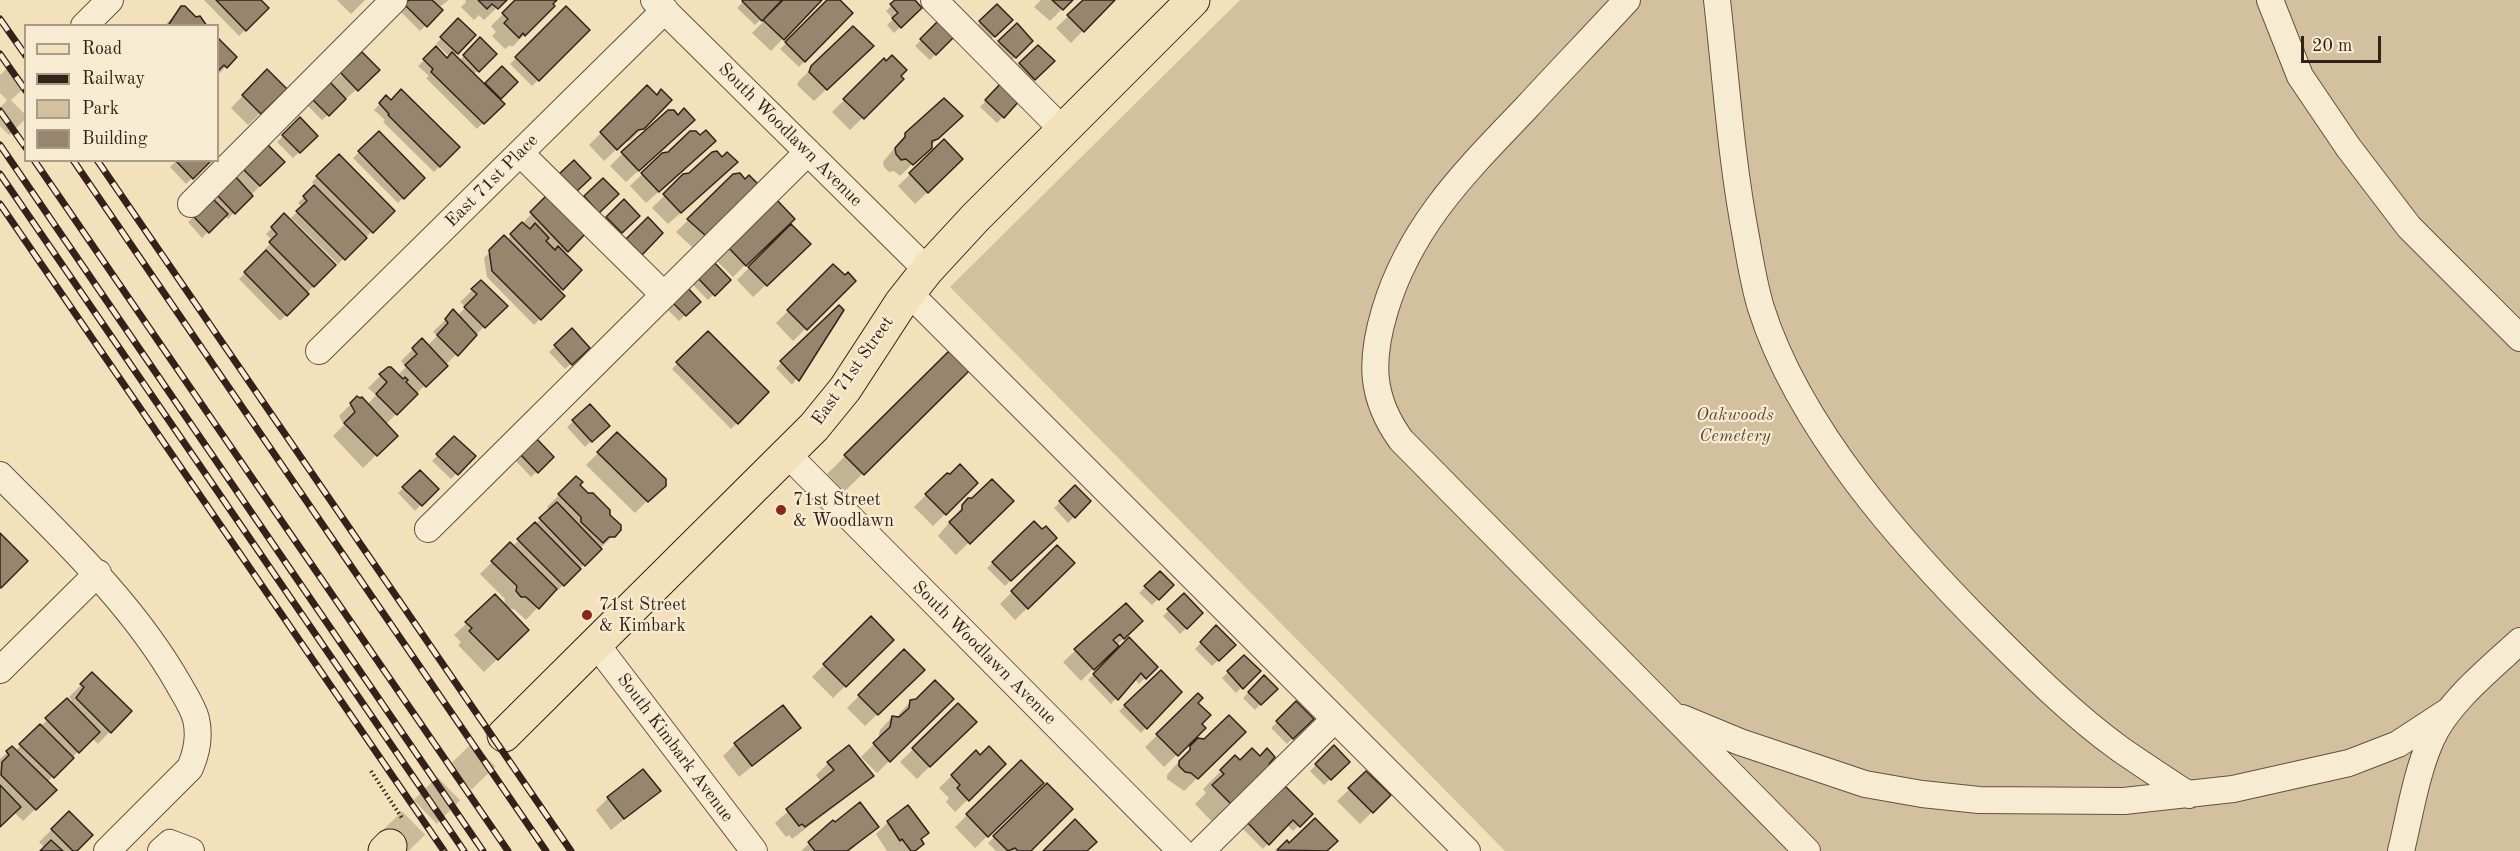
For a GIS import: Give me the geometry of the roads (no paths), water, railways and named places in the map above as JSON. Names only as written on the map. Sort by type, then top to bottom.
[{"type":"main road","name":"East 71st Street","points":[[504,735],[788,455],[844,389],[918,282],[975,218],[1193,0]]},
{"type":"street","points":[[86,24],[110,0]]},
{"type":"street","points":[[191,204],[394,0]]},
{"type":"street","points":[[934,0],[1063,130]]},
{"type":"street","points":[[1627,0],[1455,184],[1415,238],[1393,286],[1379,332],[1374,367],[1377,393],[1387,420],[1401,440],[1807,851]]},
{"type":"street","points":[[1717,0],[1739,201],[1752,271],[1761,308],[1779,354],[1806,403],[1842,462],[1895,530],[1958,600],[2034,676],[2078,715],[2119,748],[2189,795]]},
{"type":"street","points":[[2270,0],[2300,76],[2348,147],[2409,227],[2520,338]]},
{"type":"street","name":"South Woodlawn Avenue","points":[[659,5],[808,152],[918,282],[1335,719],[1467,851]]},
{"type":"street","name":"East 71st Place","points":[[319,351],[520,153],[659,5]]},
{"type":"street","points":[[428,529],[808,152]]},
{"type":"street","points":[[520,153],[664,294]]},
{"type":"street","name":"South Woodlawn Avenue","points":[[788,455],[1181,851]]},
{"type":"street","points":[[0,475],[98,573],[164,658],[196,717],[197,752],[190,768],[107,851]]},
{"type":"street","points":[[0,670],[98,573]]},
{"type":"street","points":[[2401,851],[2431,738],[2450,710],[2520,641]]},
{"type":"street","name":"South Kimbark Avenue","points":[[596,644],[754,851]]},
{"type":"street","points":[[1672,714],[1740,742],[1865,784],[1922,794],[1979,800],[2048,802],[2124,801],[2189,795],[2233,789],[2349,763],[2398,744],[2450,710]]},
{"type":"street","points":[[1201,851],[1335,719]]},
{"type":"street","points":[[161,851],[170,843],[191,851]]},
{"type":"tunnel","points":[[0,93],[24,70]]},
{"type":"tunnel","points":[[0,126],[24,102]]},
{"type":"tunnel","points":[[390,846],[504,735]]},
{"type":"railway","points":[[0,19],[24,53]]},
{"type":"railway","points":[[0,54],[24,88]]},
{"type":"railway","points":[[0,111],[24,145]]},
{"type":"railway","points":[[0,145],[483,851]]},
{"type":"railway","points":[[35,162],[508,851]]},
{"type":"railway","points":[[74,162],[546,851]]},
{"type":"railway","points":[[98,162],[571,851]]},
{"type":"railway","points":[[0,174],[464,851]]},
{"type":"railway","points":[[0,204],[444,851]]},
{"type":"place","name":"71st Street & Woodlawn","points":[[781,510]]},
{"type":"place","name":"71st Street & Kimbark","points":[[587,615]]},
{"type":"park label","name":"Oakwoods Cemetery","points":[[1735,425]]}]
